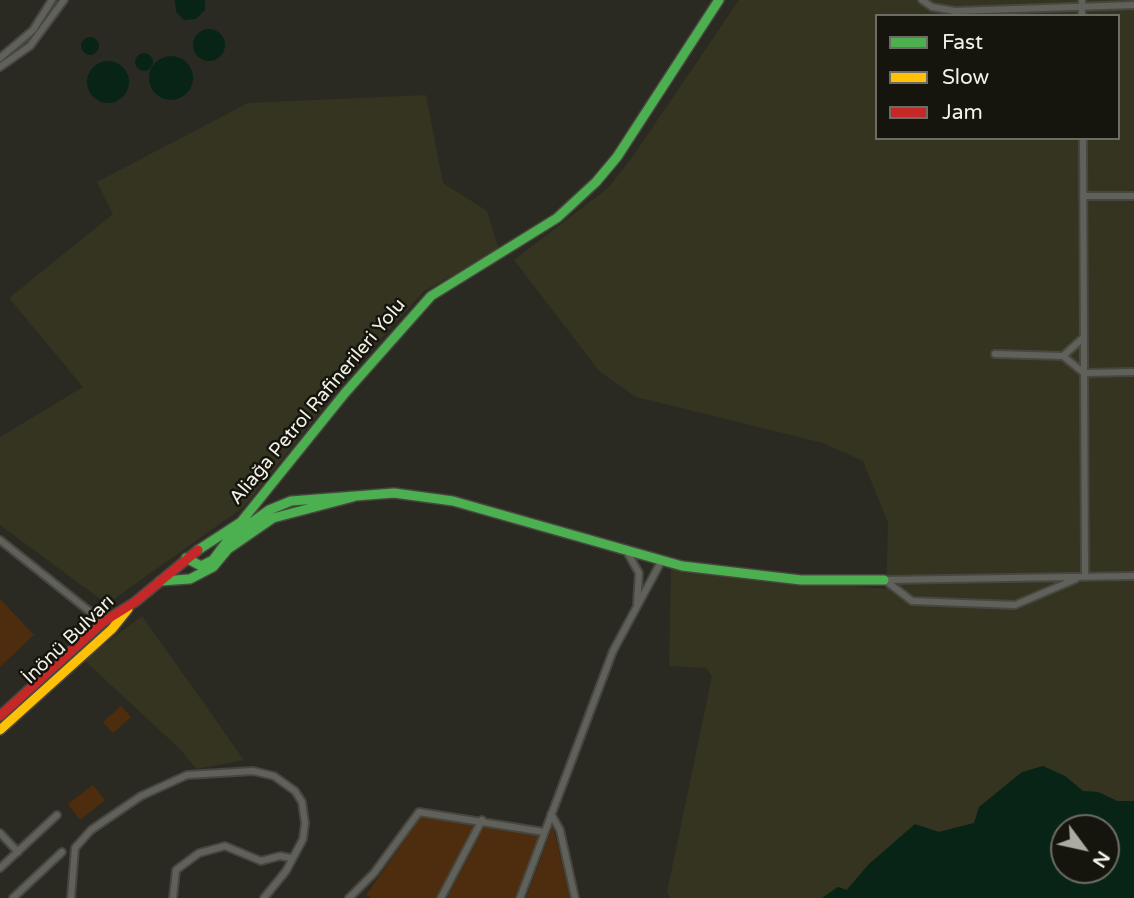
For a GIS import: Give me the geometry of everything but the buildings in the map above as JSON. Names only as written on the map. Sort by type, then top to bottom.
[{"type":"street","points":[[0,58],[33,30],[52,0]]},
{"type":"street","points":[[0,67],[30,46],[64,0]]},
{"type":"street","name":"Aliağa Petrol Rafinerileri Yolu","points":[[131,605],[186,558],[241,522],[250,513],[345,393],[431,296],[557,218],[596,182],[617,157],[719,0]]},
{"type":"street","points":[[922,0],[932,7],[955,11],[1082,3],[1134,5]]},
{"type":"street","points":[[1083,140],[1085,577]]},
{"type":"street","points":[[1083,196],[1134,196]]},
{"type":"street","points":[[1063,356],[1084,337]]},
{"type":"street","points":[[995,354],[1063,356],[1084,373],[1134,372]]},
{"type":"street","points":[[186,558],[201,566],[217,556],[228,540],[239,536],[262,520],[361,495],[394,493],[453,501],[662,561],[723,572],[801,580],[1134,576]]},
{"type":"street","points":[[160,581],[190,579],[219,563],[239,536]]},
{"type":"street","points":[[0,540],[103,622]]},
{"type":"street","points":[[626,550],[639,573],[635,609]]},
{"type":"street","points":[[520,898],[608,665],[662,561]]},
{"type":"street","points":[[884,580],[912,601],[1015,605],[1085,577]]},
{"type":"street","name":"İnönü Bulvarı","points":[[0,716],[103,622],[131,605]]},
{"type":"street","name":"İnönü Bulvarı","points":[[0,730],[111,629],[131,605]]},
{"type":"street","points":[[71,898],[75,848],[91,830],[141,796],[187,775],[253,771],[286,784],[302,802],[305,823],[303,839],[286,871],[264,898]]},
{"type":"street","points":[[349,898],[374,873],[419,812],[544,832]]},
{"type":"street","points":[[551,814],[560,830],[575,898]]},
{"type":"street","points":[[0,868],[57,815]]},
{"type":"street","points":[[441,898],[482,820]]},
{"type":"street","points":[[0,832],[18,852]]},
{"type":"street","points":[[173,898],[176,870],[199,853],[225,846],[261,861],[279,856],[291,858]]},
{"type":"street","points":[[13,898],[62,852]]},
{"type":"shaded area","points":[[175,0],[205,0],[205,10],[196,19],[184,20],[176,12]]},
{"type":"shaded area","points":[[739,0],[1134,0],[1134,801],[1117,801],[1098,792],[1083,791],[1065,776],[974,823],[939,832],[869,864],[846,890],[838,887],[822,898],[670,898],[667,892],[712,676],[706,668],[669,666],[671,568],[886,589],[888,523],[863,461],[823,443],[636,397],[600,372],[514,260],[608,188],[633,156]]},
{"type":"shaded area","points":[[209,29],[220,34],[225,45],[220,56],[209,61],[198,56],[193,45],[198,34]]},
{"type":"shaded area","points":[[90,37],[96,40],[99,46],[96,52],[90,55],[84,52],[81,46],[84,40]]},
{"type":"shaded area","points":[[144,53],[150,56],[153,62],[150,68],[144,71],[138,68],[135,62],[138,56]]},
{"type":"shaded area","points":[[171,56],[187,62],[193,78],[187,94],[171,100],[155,94],[149,78],[155,62]]},
{"type":"shaded area","points":[[108,61],[123,67],[129,82],[123,97],[108,103],[93,97],[87,82],[93,67]]},
{"type":"shaded area","points":[[426,95],[443,183],[487,211],[499,250],[424,291],[360,362],[245,506],[107,604],[0,525],[0,437],[83,387],[9,298],[113,214],[97,182],[248,103]]},
{"type":"shaded area","points":[[0,599],[34,635],[0,667]]},
{"type":"shaded area","points":[[142,616],[244,760],[196,769],[182,751],[84,660]]},
{"type":"shaded area","points":[[121,706],[131,717],[113,733],[103,722]]},
{"type":"shaded area","points":[[1043,766],[1065,776],[1083,791],[1098,792],[1117,801],[1134,801],[1134,898],[822,898],[838,887],[847,890],[869,864],[915,824],[939,832],[974,823],[979,807],[1022,772]]},
{"type":"shaded area","points":[[93,785],[105,800],[80,820],[68,804]]},
{"type":"shaded area","points":[[421,817],[477,823],[438,898],[372,898],[366,895]]},
{"type":"shaded area","points":[[485,825],[539,835],[515,898],[447,898]]},
{"type":"shaded area","points":[[553,826],[570,898],[526,898]]},
{"type":"traffic: fast","points":[[198,550],[241,522],[345,393],[431,296],[557,218],[596,182],[617,157],[719,0]]},
{"type":"traffic: fast","points":[[186,558],[201,566],[213,560],[228,540],[269,510],[291,501],[394,493],[453,501],[682,566],[801,580],[884,580]]},
{"type":"traffic: fast","points":[[160,581],[190,579],[213,567],[228,549],[273,518],[353,497]]},
{"type":"traffic: slow","points":[[0,730],[112,629],[128,609]]},
{"type":"traffic: jam","points":[[0,716],[103,622],[135,602],[198,550]]}]
